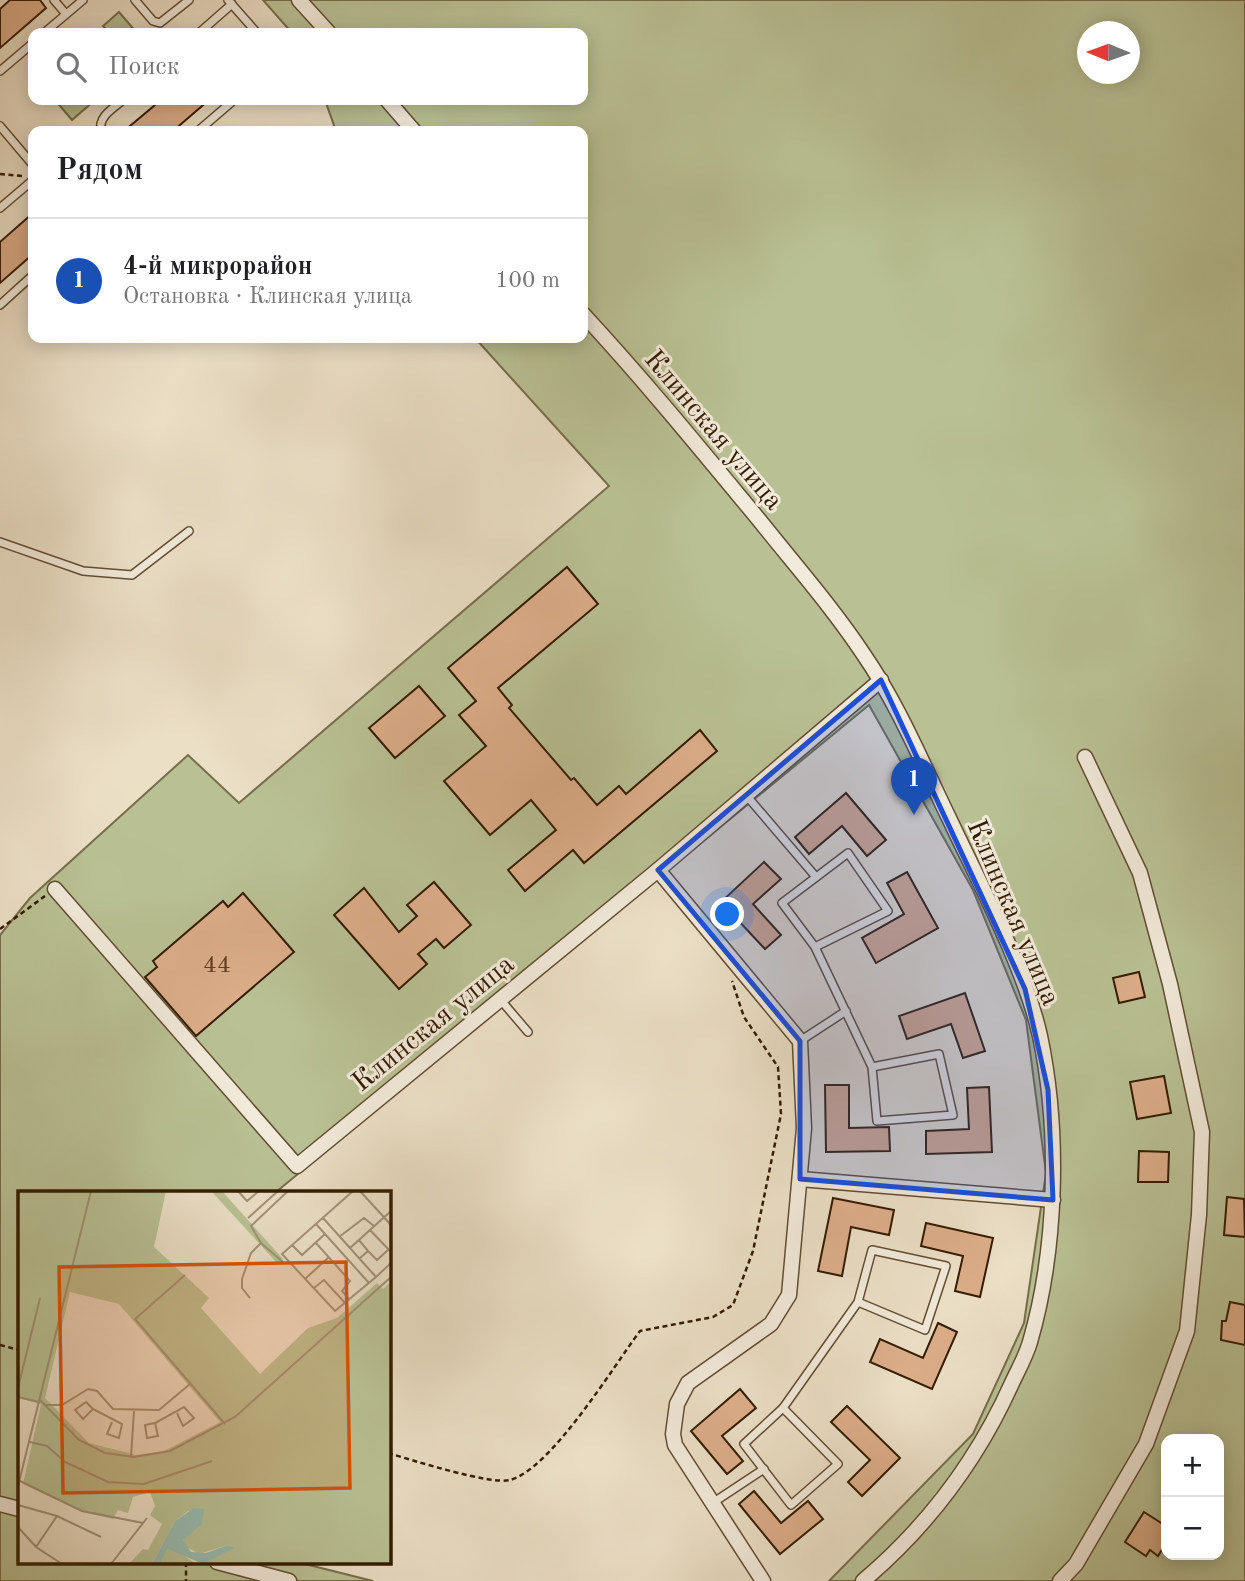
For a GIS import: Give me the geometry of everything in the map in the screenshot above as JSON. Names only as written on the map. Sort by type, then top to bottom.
[{"type":"street","points":[[299,0],[324,28]]},
{"type":"street","points":[[391,105],[410,126]]},
{"type":"street","name":"Клинская улица","points":[[588,319],[660,398],[846,627],[881,680],[909,731],[1025,989],[1039,1034],[1048,1090],[1053,1200],[1051,1231],[1030,1344],[994,1424],[953,1489],[900,1550],[863,1581]]},
{"type":"street","name":"Клинская улица","points":[[55,889],[297,1166],[658,870],[881,680]]},
{"type":"street","points":[[1060,1581],[1076,1564],[1146,1444],[1187,1331],[1199,1214],[1202,1132],[1170,984],[1140,873],[1085,757]]},
{"type":"street","points":[[658,870],[800,1041],[804,1128],[789,1295],[771,1324],[688,1383],[677,1404],[673,1434],[675,1445],[763,1581]]},
{"type":"street","points":[[800,1179],[1053,1200]]},
{"type":"street","points":[[0,1504],[18,1509]]},
{"type":"street","points":[[225,1564],[289,1581]]},
{"type":"lane","points":[[54,0],[66,14]]},
{"type":"lane","points":[[50,28],[83,0]]},
{"type":"lane","points":[[135,0],[153,21],[160,23],[189,0]]},
{"type":"lane","points":[[204,28],[230,2],[253,28]]},
{"type":"lane","points":[[0,71],[28,47]]},
{"type":"lane","points":[[100,126],[103,117],[116,105]]},
{"type":"lane","points":[[204,126],[228,105]]},
{"type":"lane","points":[[0,126],[28,159]]},
{"type":"lane","points":[[0,208],[28,183]]},
{"type":"lane","points":[[0,304],[28,279]]},
{"type":"lane","points":[[0,542],[83,571],[132,575],[189,531]]},
{"type":"lane","points":[[746,795],[816,877]]},
{"type":"lane","points":[[815,947],[888,911],[848,853],[782,903],[815,947],[872,1067],[877,1121],[953,1115],[939,1054],[872,1067]]},
{"type":"lane","points":[[499,998],[528,1032]]},
{"type":"lane","points":[[800,1041],[846,1011]]},
{"type":"lane","points":[[783,1408],[838,1464],[791,1505],[744,1444],[783,1408],[858,1302],[872,1250],[946,1266],[925,1330],[858,1302]]},
{"type":"lane","points":[[714,1502],[764,1469]]},
{"type":"path","points":[[0,174],[28,177]]},
{"type":"path","points":[[0,929],[55,889]]},
{"type":"path","points":[[390,1454],[463,1474],[509,1480],[547,1456],[640,1331],[713,1317],[733,1305],[753,1251],[781,1114],[778,1067],[744,1017],[732,981]]},
{"type":"path","points":[[0,1345],[18,1350]]},
{"type":"highlighted area","points":[[881,680],[1025,989],[1048,1090],[1053,1200],[800,1179],[800,1041],[658,870]]},
{"type":"green space","points":[[263,0],[1245,0],[1245,1581],[829,1581],[973,1434],[1024,1323],[1046,1173],[1026,1020],[973,890],[869,705],[277,1191],[18,1191],[18,1564],[305,1564],[373,1581],[0,1581],[0,935],[30,898],[188,755],[239,803],[609,486],[480,343],[588,343],[588,126],[334,126],[327,105],[588,105],[588,28],[288,28]]},
{"type":"green space","points":[[119,12],[133,28],[105,28],[103,26]]},
{"type":"green space","points":[[59,105],[89,105],[72,120]]},
{"type":"building","points":[[10,0],[40,0],[46,8],[0,48],[0,9]]},
{"type":"building","points":[[155,105],[203,105],[179,126],[130,126]]},
{"type":"building","points":[[28,217],[28,258],[0,283],[0,242]]},
{"type":"building","points":[[567,567],[598,604],[498,688],[512,705],[509,708],[571,780],[574,778],[597,805],[619,786],[626,794],[700,730],[717,751],[584,863],[573,850],[525,891],[508,870],[556,830],[531,800],[490,835],[444,781],[486,746],[459,715],[476,701],[448,668]]},
{"type":"building","points":[[419,686],[445,716],[395,758],[369,728]]},
{"type":"building","points":[[846,793],[886,840],[867,856],[842,826],[809,854],[795,837]]},
{"type":"building","points":[[764,862],[781,879],[753,904],[781,935],[765,949],[721,902]]},
{"type":"building","points":[[907,872],[938,928],[876,963],[862,938],[904,914],[887,883]]},
{"type":"building","points":[[434,882],[471,925],[444,948],[436,939],[418,954],[427,964],[399,989],[334,915],[364,888],[399,932],[417,916],[407,905]]},
{"type":"building","points":[[243,893],[294,952],[196,1036],[145,977],[157,967],[153,961],[223,901],[228,907]]},
{"type":"building","points":[[1139,972],[1145,997],[1119,1003],[1113,978]]},
{"type":"building","points":[[965,993],[985,1051],[963,1058],[951,1024],[907,1039],[899,1016]]},
{"type":"building","points":[[1164,1076],[1171,1113],[1137,1119],[1130,1082]]},
{"type":"building","points":[[825,1085],[849,1085],[849,1128],[889,1127],[890,1151],[826,1152]]},
{"type":"building","points":[[989,1087],[992,1152],[926,1154],[926,1131],[969,1129],[967,1088]]},
{"type":"building","points":[[1139,1151],[1169,1152],[1168,1182],[1138,1182]]},
{"type":"building","points":[[1227,1197],[1244,1199],[1245,1237],[1224,1235]]},
{"type":"building","points":[[833,1198],[894,1210],[889,1235],[851,1227],[842,1276],[818,1271]]},
{"type":"building","points":[[926,1223],[993,1238],[980,1297],[955,1291],[963,1256],[921,1246]]},
{"type":"building","points":[[1230,1302],[1245,1305],[1245,1345],[1221,1340],[1222,1321],[1226,1321]]},
{"type":"building","points":[[938,1323],[957,1332],[932,1389],[870,1362],[880,1339],[923,1358]]},
{"type":"building","points":[[740,1389],[756,1408],[722,1436],[743,1461],[727,1474],[691,1431]]},
{"type":"building","points":[[847,1406],[900,1458],[862,1496],[848,1482],[870,1460],[831,1422]]},
{"type":"building","points":[[754,1491],[781,1523],[808,1501],[823,1519],[780,1554],[739,1504]]},
{"type":"building","points":[[1144,1512],[1161,1523],[1161,1551],[1158,1556],[1150,1550],[1146,1556],[1125,1542]]},
{"type":"place","name":"4-й микрорайон","points":[[914,815]]}]
